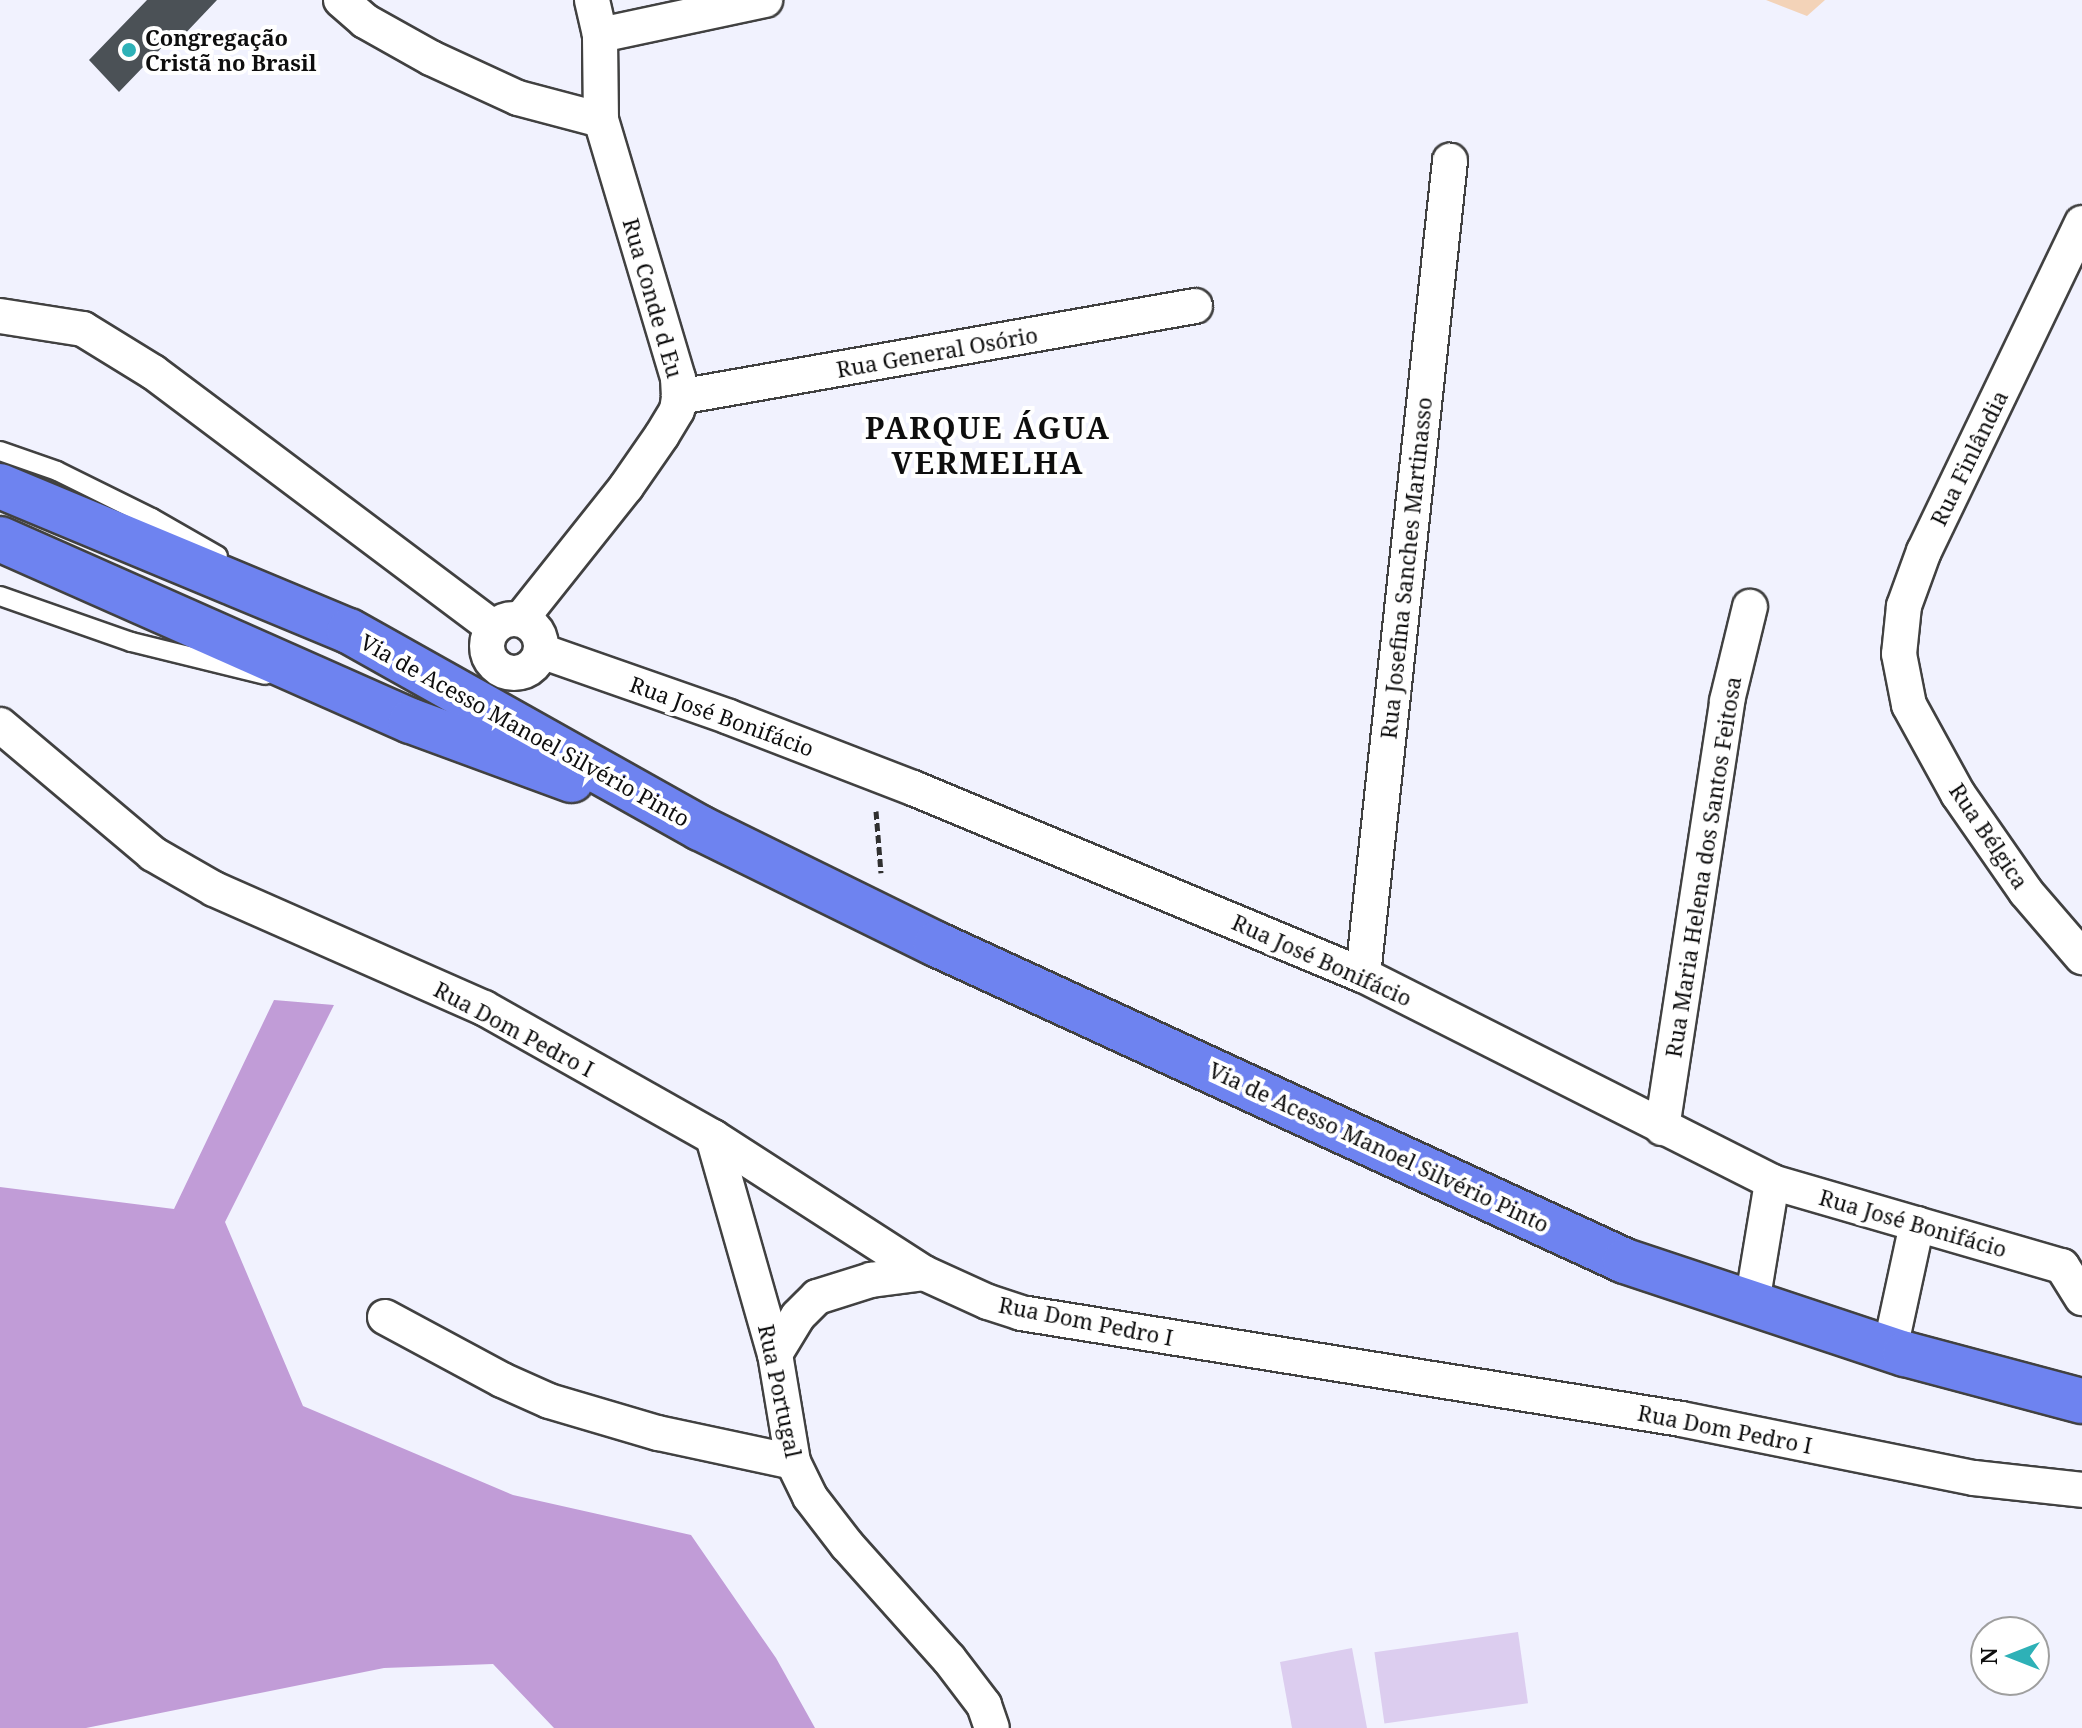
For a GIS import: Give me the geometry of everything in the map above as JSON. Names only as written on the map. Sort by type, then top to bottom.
[{"type":"main road","name":"Via de Acesso Manoel Silvério Pinto","points":[[0,486],[349,631],[700,828],[885,918],[1625,1261],[1890,1349],[2082,1401]]},
{"type":"main road","name":"Via de Acesso Manoel Silvério Pinto","points":[[0,539],[411,721],[700,828]]},
{"type":"main road","points":[[411,721],[461,719],[486,708]]},
{"type":"street","points":[[341,0],[365,21],[489,85],[518,98],[601,120]]},
{"type":"street","name":"Rua Conde d Eu","points":[[440,683],[501,632],[626,487],[677,410],[678,378],[601,120],[600,35],[592,0]]},
{"type":"street","points":[[600,35],[765,0]]},
{"type":"street","name":"Rua Josefina Sanches Martinasso","points":[[1363,975],[1450,161]]},
{"type":"street","name":"Rua Finlândia","points":[[1909,705],[1899,654],[1904,606],[1924,551],[2082,223]]},
{"type":"street","name":"Rua General Osório","points":[[679,397],[1195,306]]},
{"type":"street","points":[[0,316],[83,329],[153,372],[501,632],[535,628],[529,662],[486,708]]},
{"type":"street","name":"Rua Maria Helena dos Santos Feitosa","points":[[1662,1128],[1727,701],[1750,607]]},
{"type":"street","name":"Rua José Bonifácio","points":[[501,632],[502,670],[529,662],[873,772],[1363,975],[1772,1182],[2062,1266],[2082,1298]]},
{"type":"street","name":"Rua Bélgica","points":[[1909,705],[1958,794],[2026,892],[2082,957]]},
{"type":"street","name":"Rua Dom Pedro I","points":[[0,725],[131,837],[201,882],[484,1008],[713,1137],[924,1273],[1021,1313],[1681,1419],[1974,1478],[2082,1490]]},
{"type":"street","name":"Rua Portugal","points":[[713,1137],[775,1354],[793,1462],[810,1497],[847,1545],[949,1659],[984,1705],[992,1728]]},
{"type":"street","points":[[1752,1303],[1772,1182]]},
{"type":"street","points":[[1890,1349],[1917,1224]]},
{"type":"street","points":[[775,1354],[798,1316],[817,1297],[849,1285],[924,1273]]},
{"type":"street","points":[[385,1317],[502,1380],[549,1401],[658,1433],[793,1462]]},
{"type":"lane","name":"Via de Acesso Manoel Silvério Pinto","points":[[0,451],[57,471],[152,518],[349,631]]},
{"type":"lane","name":"Via de Acesso Manoel Silvério Pinto","points":[[0,596],[131,642],[257,674],[325,682]]},
{"type":"path","points":[[873,772],[885,918]]},
{"type":"shaded area","points":[[1766,0],[1825,0],[1807,16]]},
{"type":"shaded area","points":[[274,1000],[334,1005],[225,1222],[303,1406],[513,1495],[691,1535],[776,1658],[815,1728],[554,1728],[493,1664],[384,1668],[86,1728],[0,1728],[0,1187],[174,1209]]},
{"type":"shaded area","points":[[1518,1632],[1528,1703],[1384,1723],[1374,1652]]},
{"type":"shaded area","points":[[1352,1648],[1367,1728],[1292,1728],[1280,1662]]},
{"type":"building","name":"Congregação Cristã no Brasil","points":[[147,0],[217,0],[179,40],[171,38],[119,92],[89,60]]},
{"type":"place","name":"Congregação Cristã no Brasil","points":[[129,50]]},
{"type":"district","name":"PARQUE ÁGUA VERMELHA","points":[[988,445]]}]
